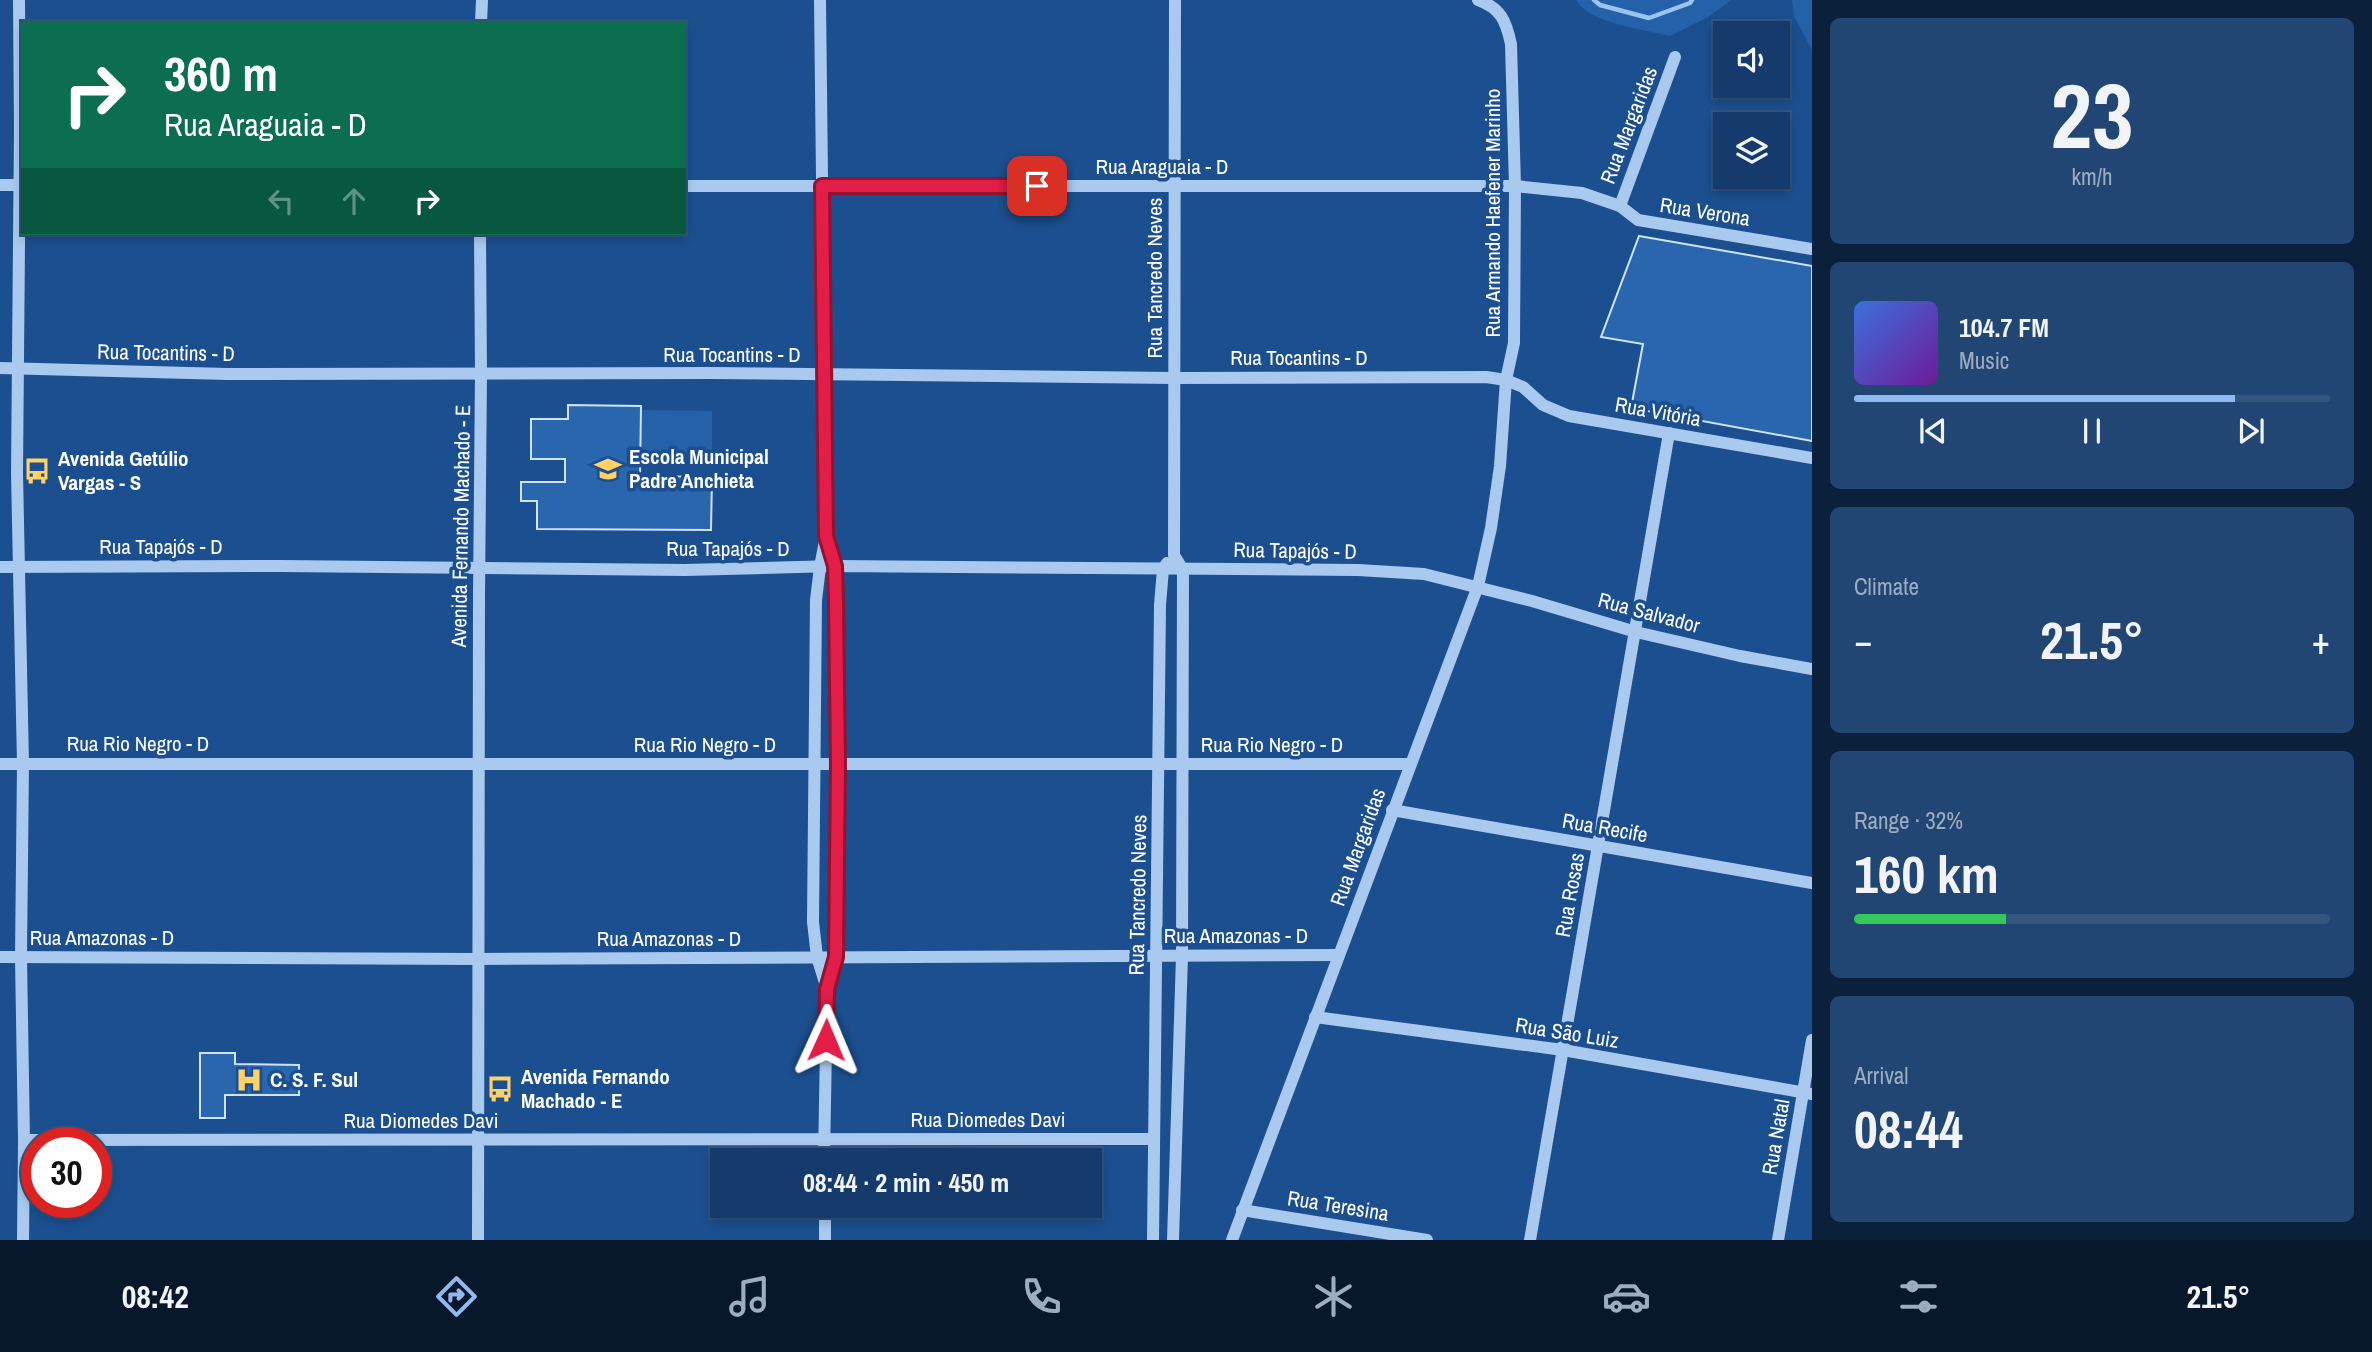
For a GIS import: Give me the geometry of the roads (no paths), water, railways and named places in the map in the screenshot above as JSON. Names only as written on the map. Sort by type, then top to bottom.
[{"type":"street","points":[[19,0],[21,185],[18,568],[23,764],[21,957],[24,1127]]},
{"type":"street","points":[[481,21],[482,0]]},
{"type":"street","points":[[820,0],[826,536],[816,600],[813,922],[817,957],[827,989]]},
{"type":"street","name":"Rua Tancredo Neves","points":[[1174,555],[1175,0]]},
{"type":"street","name":"Rua Armando Haefener Marinho","points":[[1478,0],[1496,8],[1506,22],[1511,44],[1515,186],[1514,343],[1506,380],[1491,528],[1478,586]]},
{"type":"street","name":"Rua Margaridas","points":[[1620,206],[1675,57]]},
{"type":"street","points":[[0,185],[21,185]]},
{"type":"street","name":"Rua Araguaia - D","points":[[686,186],[1515,186]]},
{"type":"street","name":"Rua Verona","points":[[1515,186],[1582,193],[1620,206],[1639,220],[1812,249]]},
{"type":"street","name":"Avenida Fernando Machado - E","points":[[478,1240],[480,235]]},
{"type":"street","name":"Rua Tocantins - D","points":[[0,368],[227,374],[1486,377],[1506,380]]},
{"type":"street","name":"Rua Vitória","points":[[1506,380],[1523,387],[1543,405],[1569,416],[1812,458]]},
{"type":"street","name":"Rua Rosas","points":[[1530,1240],[1669,433]]},
{"type":"street","points":[[824,1148],[827,989],[836,957],[838,764],[835,566],[826,536]]},
{"type":"street","points":[[1163,569],[1174,555],[1183,570]]},
{"type":"street","name":"Rua Tapajós - D","points":[[0,567],[281,566],[712,570],[835,566],[1358,570],[1424,574],[1478,586]]},
{"type":"street","name":"Rua Tancredo Neves","points":[[1153,1240],[1160,605],[1163,569]]},
{"type":"street","name":"Rua Tancredo Neves","points":[[1173,1240],[1182,956],[1183,570]]},
{"type":"street","name":"Rua Margaridas","points":[[1232,1240],[1478,586]]},
{"type":"street","name":"Rua Salvador","points":[[1478,586],[1636,632],[1812,669]]},
{"type":"street","name":"Rua Rio Negro - D","points":[[0,764],[1410,764]]},
{"type":"street","name":"Rua Recife","points":[[1392,810],[1812,883]]},
{"type":"street","name":"Rua Amazonas - D","points":[[0,957],[479,959],[1339,955]]},
{"type":"street","name":"Rua São Luiz","points":[[1315,1017],[1563,1050],[1807,1093]]},
{"type":"street","name":"Rua Natal","points":[[1778,1240],[1807,1093],[1812,1040]]},
{"type":"street","name":"Rua Diomedes Davi","points":[[112,1140],[1154,1139]]},
{"type":"street","name":"Rua Teresina","points":[[1242,1210],[1427,1240]]},
{"type":"street","points":[[23,1218],[23,1240]]},
{"type":"street","points":[[824,1218],[825,1240]]},
{"type":"waterway","points":[[1594,0],[1600,5],[1649,18],[1692,0]]},
{"type":"place","name":"Escola Municipal Padre Anchieta","points":[[608,469]]},
{"type":"place","name":"Avenida Getúlio Vargas - S","points":[[37,471]]},
{"type":"place","name":"C. S. F. Sul","points":[[249,1080]]},
{"type":"place","name":"Avenida Fernando Machado - E","points":[[500,1089]]}]
